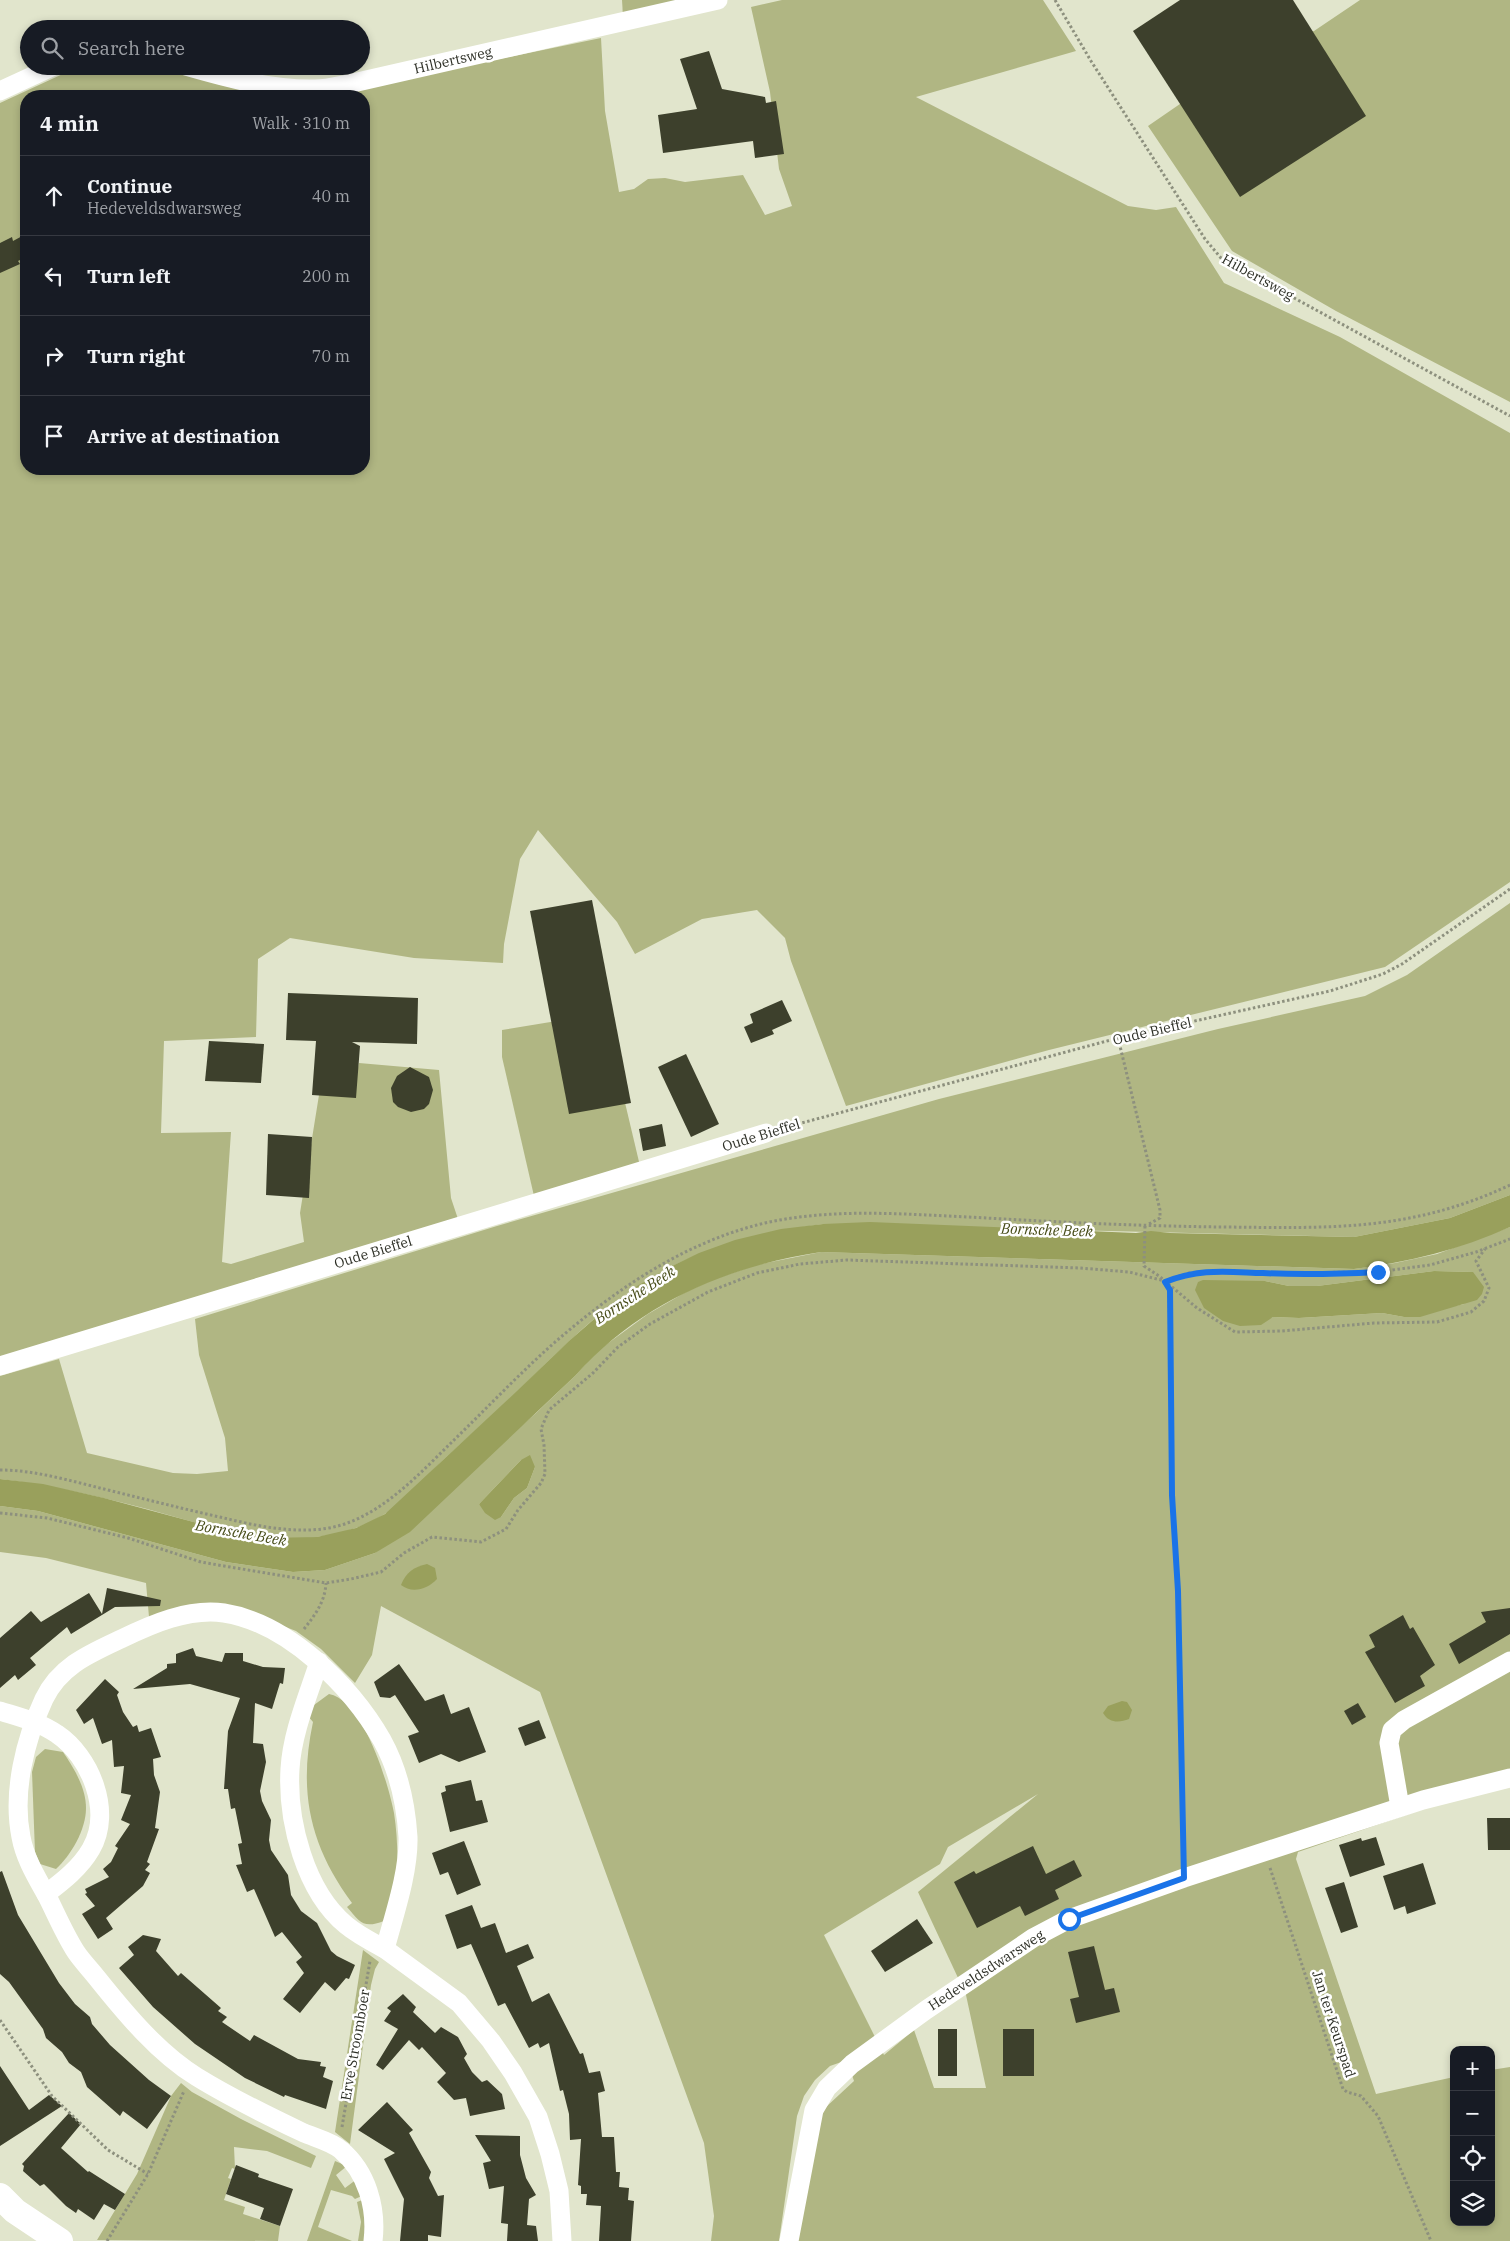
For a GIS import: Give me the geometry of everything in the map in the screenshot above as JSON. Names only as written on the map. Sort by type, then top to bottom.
[{"type":"street","name":"Hilbertsweg","points":[[218,75],[247,83],[294,89],[317,89],[353,83],[718,0]]},
{"type":"street","points":[[0,91],[35,75]]},
{"type":"street","name":"Oude Bieffel","points":[[0,1366],[766,1133]]},
{"type":"street","points":[[373,2241],[375,2227],[370,2194],[356,2167],[339,2148],[236,2100],[193,2075],[166,2053],[118,2005],[77,1953],[28,1862],[20,1836],[21,1773],[34,1721],[51,1685],[78,1660],[155,1623],[191,1614],[224,1613],[256,1623],[283,1635],[319,1662],[362,1712],[382,1742],[400,1788],[408,1841],[400,1893],[379,1946]]},
{"type":"street","points":[[1400,1807],[1389,1742],[1392,1730],[1404,1720],[1510,1661]]},
{"type":"street","points":[[319,1662],[296,1733],[290,1769],[292,1808],[298,1843],[316,1890],[345,1925],[379,1946],[459,2003],[491,2040],[513,2073],[538,2117],[559,2191],[562,2241]]},
{"type":"street","points":[[0,1711],[34,1721],[57,1734],[74,1748],[92,1777],[100,1809],[93,1847],[68,1878],[46,1894]]},
{"type":"street","name":"Hedeveldsdwarsweg","points":[[788,2241],[814,2110],[827,2088],[852,2064],[926,2010],[1033,1938],[1069,1919],[1264,1851],[1400,1807],[1510,1778]]},
{"type":"street","points":[[0,2196],[15,2211],[60,2241]]},
{"type":"path","name":"Hilbertsweg","points":[[1055,0],[1091,61],[1205,239],[1221,258],[1510,416]]},
{"type":"path","name":"Oude Bieffel","points":[[766,1133],[1118,1038],[1330,990],[1382,974],[1402,964],[1510,890]]},
{"type":"path","points":[[1118,1038],[1160,1210],[1160,1218],[1145,1226]]},
{"type":"path","points":[[0,1470],[16,1470],[69,1480],[269,1528],[329,1528],[373,1511],[395,1494],[422,1471],[553,1344],[618,1291],[661,1264],[700,1246],[764,1224],[819,1215],[884,1213],[1145,1226],[1329,1228],[1372,1226],[1431,1216],[1483,1198],[1510,1186]]},
{"type":"path","points":[[1145,1226],[1144,1266],[1197,1308],[1235,1332],[1282,1331],[1374,1323],[1437,1322],[1471,1312],[1484,1301],[1489,1288],[1476,1261],[1486,1248]]},
{"type":"path","points":[[0,1513],[47,1518],[128,1538],[201,1562],[326,1584],[381,1572],[404,1553],[432,1537],[481,1542],[506,1529],[545,1474],[544,1445],[541,1429],[549,1410],[593,1373],[618,1347],[650,1324],[708,1292],[738,1280],[800,1264],[847,1260],[1080,1268],[1129,1272],[1165,1282],[1189,1273],[1228,1270],[1261,1273],[1378,1272],[1430,1265],[1510,1239]]},
{"type":"path","points":[[1165,1282],[1170,1290],[1172,1495],[1178,1591],[1184,1878]]},
{"type":"path","points":[[295,1643],[321,1604],[326,1594],[326,1584]]},
{"type":"path","name":"Jan ter Keurspad","points":[[1264,1851],[1344,2089],[1347,2092],[1361,2096],[1378,2116],[1431,2241]]},
{"type":"path","name":"Erve Stroomboer","points":[[339,2148],[379,1946]]},
{"type":"path","points":[[0,2020],[52,2096],[108,2150],[148,2174]]},
{"type":"path","points":[[108,2241],[148,2174],[183,2093],[193,2075]]},
{"type":"shaded area","points":[[622,0],[698,0],[623,17]]},
{"type":"shaded area","points":[[782,0],[1043,0],[1076,51],[916,97],[1128,206],[1156,210],[1176,207],[1224,283],[1340,337],[1510,433],[1510,882],[1385,967],[1049,1050],[846,1106],[791,961],[785,938],[757,910],[702,919],[635,954],[617,922],[538,830],[520,859],[504,944],[503,963],[414,958],[290,938],[258,959],[256,1037],[164,1041],[161,1133],[231,1132],[222,1262],[231,1264],[304,1242],[300,1213],[319,1095],[353,1093],[359,1063],[439,1070],[451,1198],[458,1219],[0,1358],[0,103],[20,94],[20,475],[370,475],[370,90],[349,90],[601,38],[605,111],[619,192],[634,189],[648,179],[665,178],[685,182],[743,175],[765,215],[792,206],[779,169],[770,92],[751,7]]},
{"type":"shaded area","points":[[1360,0],[1510,0],[1510,402],[1336,311],[1232,251],[1148,126],[1270,42],[1314,31]]},
{"type":"shaded area","points":[[61,75],[187,75],[251,90],[28,90]]},
{"type":"shaded area","points":[[1510,903],[1510,1195],[1450,1218],[1354,1237],[823,1224],[774,1232],[727,1244],[704,1252],[659,1273],[621,1297],[575,1336],[398,1504],[368,1523],[326,1536],[296,1539],[253,1536],[210,1527],[92,1495],[0,1479],[0,1376],[59,1359],[87,1453],[173,1473],[197,1474],[228,1471],[225,1438],[199,1355],[195,1319],[497,1226],[939,1099],[1218,1029],[1365,996],[1407,975]]},
{"type":"shaded area","points":[[593,1015],[617,1069],[640,1166],[534,1196],[502,1057],[502,1030]]},
{"type":"shaded area","points":[[1510,1227],[1510,1784],[1435,1805],[1298,1852],[1296,1859],[1376,2094],[1450,2078],[1450,2226],[1495,2226],[1495,2069],[1510,2067],[1510,2241],[798,2241],[816,2125],[826,2107],[854,2081],[847,2060],[830,2066],[815,2080],[804,2096],[797,2116],[779,2241],[711,2241],[714,2216],[704,2143],[540,1692],[381,1606],[372,1655],[355,1683],[321,1649],[296,1631],[265,1619],[149,1617],[146,1583],[46,1558],[0,1552],[0,1506],[38,1511],[226,1562],[293,1572],[325,1570],[375,1553],[535,1414],[576,1375],[596,1352],[648,1314],[686,1292],[712,1280],[756,1265],[821,1252],[1354,1269],[1437,1254]],"holes":[[[1434,1271],[1473,1272],[1464,1304],[1404,1317],[1382,1313],[1299,1318],[1273,1317],[1268,1319],[1219,1281],[1265,1281],[1289,1286],[1317,1286]],[[521,1460],[535,1467],[527,1488],[514,1498],[501,1517],[479,1504]],[[1038,1794],[918,1892],[966,1995],[986,2088],[934,2088],[914,2030],[884,2055],[824,1935],[940,1864],[948,1847]]]},
{"type":"shaded area","points":[[329,1694],[341,1700],[353,1711],[363,1726],[380,1763],[394,1813],[397,1851],[396,1879],[384,1921],[377,1923],[362,1923],[347,1907],[352,1903],[326,1861],[311,1817],[307,1772],[313,1722],[308,1716],[314,1705]]},
{"type":"shaded area","points":[[45,1749],[63,1752],[79,1779],[84,1793],[86,1808],[77,1842],[56,1869],[40,1864],[35,1852],[32,1772],[36,1757]]},
{"type":"shaded area","points":[[363,1950],[379,1962],[371,1985],[350,2144],[335,2132]]},
{"type":"shaded area","points":[[181,2083],[192,2092],[241,2119],[316,2156],[311,2168],[267,2151],[234,2147],[235,2169],[232,2168],[228,2178],[231,2179],[224,2200],[245,2207],[243,2214],[280,2226],[278,2241],[97,2240],[137,2174],[171,2096]]},
{"type":"shaded area","points":[[335,2161],[347,2166],[336,2175],[345,2188],[357,2179],[364,2195],[355,2199],[352,2196],[331,2190],[318,2227],[352,2241],[307,2241]]},
{"type":"shaded area","points":[[365,2199],[366,2241],[358,2241],[361,2222],[357,2202]]},
{"type":"water","name":"Bornsche Beek","points":[[1510,1195],[1510,1227],[1453,1249],[1394,1263],[1354,1269],[821,1252],[786,1258],[752,1267],[719,1278],[688,1292],[657,1308],[628,1327],[601,1350],[410,1532],[375,1553],[325,1570],[293,1572],[226,1562],[38,1511],[0,1506],[0,1479],[43,1484],[216,1528],[266,1538],[317,1537],[356,1528],[385,1514],[569,1341],[601,1313],[637,1286],[699,1253],[735,1240],[781,1229],[823,1224],[870,1222],[1136,1233],[1151,1231],[1354,1237],[1450,1218]]},
{"type":"water","points":[[1434,1271],[1473,1272],[1484,1287],[1482,1294],[1477,1300],[1420,1317],[1404,1317],[1382,1313],[1299,1318],[1273,1317],[1261,1325],[1240,1326],[1223,1321],[1204,1308],[1195,1290],[1198,1282],[1203,1280],[1265,1281],[1289,1286],[1317,1286]]},
{"type":"water","points":[[530,1455],[535,1467],[527,1488],[514,1498],[501,1517],[495,1520],[485,1513],[479,1504],[521,1460]]},
{"type":"water","points":[[427,1564],[435,1568],[437,1579],[425,1588],[415,1590],[401,1585],[411,1571]]},
{"type":"water","points":[[1122,1701],[1127,1702],[1132,1710],[1129,1719],[1114,1721],[1108,1719],[1103,1713],[1108,1706]]},
{"type":"building","points":[[1180,0],[1293,0],[1366,116],[1240,197],[1133,31]]},
{"type":"building","points":[[709,51],[722,89],[765,97],[766,103],[776,101],[784,154],[755,158],[753,141],[663,153],[658,115],[697,109],[680,59]]},
{"type":"building","points":[[12,237],[13,241],[20,237],[20,260],[18,261],[20,264],[0,273],[0,243]]},
{"type":"building","points":[[592,900],[631,1103],[569,1114],[530,911]]},
{"type":"building","points":[[288,993],[418,998],[417,1044],[352,1042],[360,1046],[356,1098],[312,1095],[316,1041],[286,1040]]},
{"type":"building","points":[[782,1000],[792,1021],[772,1030],[774,1034],[751,1043],[744,1027],[753,1023],[750,1014]]},
{"type":"building","points":[[209,1041],[264,1044],[261,1083],[205,1081]]},
{"type":"building","points":[[686,1054],[719,1124],[691,1137],[658,1067]]},
{"type":"building","points":[[410,1067],[429,1077],[433,1090],[429,1104],[424,1109],[411,1112],[398,1107],[393,1102],[391,1088],[397,1076]]},
{"type":"building","points":[[662,1124],[666,1146],[643,1151],[639,1129]]},
{"type":"building","points":[[268,1134],[312,1137],[309,1198],[266,1195]]},
{"type":"building","points":[[107,1588],[161,1600],[160,1606],[115,1607],[71,1634],[67,1627],[30,1658],[36,1665],[18,1680],[15,1675],[0,1688],[0,1638],[31,1611],[41,1622],[89,1593],[102,1614]]},
{"type":"building","points":[[1510,1608],[1510,1634],[1459,1664],[1449,1644],[1486,1622],[1481,1612]]},
{"type":"building","points":[[1403,1615],[1410,1629],[1413,1627],[1435,1665],[1420,1676],[1425,1686],[1395,1703],[1365,1652],[1375,1647],[1369,1635]]},
{"type":"building","points":[[193,1648],[196,1656],[222,1662],[225,1653],[243,1653],[243,1661],[263,1667],[285,1668],[283,1684],[280,1683],[272,1709],[255,1703],[253,1743],[263,1744],[266,1762],[260,1791],[262,1801],[271,1820],[269,1840],[271,1850],[288,1875],[291,1895],[301,1911],[317,1923],[331,1951],[355,1965],[349,1979],[346,1978],[335,1991],[325,1982],[300,2013],[283,1999],[304,1973],[296,1962],[302,1957],[282,1932],[275,1937],[254,1889],[247,1892],[236,1865],[242,1864],[238,1844],[242,1843],[235,1808],[231,1809],[228,1789],[224,1789],[228,1731],[240,1698],[190,1684],[133,1689],[167,1668],[167,1664],[176,1663],[176,1654]]},
{"type":"building","points":[[399,1664],[425,1701],[444,1694],[451,1714],[469,1707],[486,1752],[459,1762],[441,1754],[419,1763],[408,1736],[419,1732],[395,1695],[390,1698],[380,1697],[374,1682]]},
{"type":"building","points":[[105,1679],[119,1692],[117,1695],[123,1712],[133,1727],[137,1725],[139,1732],[151,1728],[161,1757],[153,1759],[154,1775],[160,1792],[155,1828],[159,1829],[147,1862],[150,1864],[145,1870],[150,1873],[143,1886],[106,1918],[113,1929],[98,1939],[82,1914],[95,1906],[85,1894],[87,1893],[85,1889],[109,1877],[103,1869],[111,1862],[118,1848],[115,1846],[130,1824],[121,1820],[131,1795],[121,1793],[124,1766],[114,1767],[112,1740],[102,1744],[93,1718],[84,1724],[76,1710]]},
{"type":"building","points":[[1358,1703],[1366,1717],[1352,1725],[1344,1711]]},
{"type":"building","points":[[539,1720],[546,1738],[525,1746],[518,1728]]},
{"type":"building","points":[[471,1780],[476,1801],[482,1800],[488,1822],[450,1832],[441,1793],[446,1791],[445,1786]]},
{"type":"building","points":[[1487,1818],[1510,1818],[1510,1850],[1488,1850]]},
{"type":"building","points":[[1376,1837],[1385,1865],[1350,1877],[1339,1845],[1361,1838],[1362,1841]]},
{"type":"building","points":[[464,1841],[481,1885],[457,1895],[448,1872],[440,1875],[432,1853]]},
{"type":"building","points":[[1033,1846],[1046,1874],[1074,1860],[1082,1876],[1055,1890],[1059,1899],[1025,1916],[1020,1906],[977,1928],[954,1882],[974,1871],[976,1874]]},
{"type":"building","points":[[1423,1863],[1436,1904],[1407,1914],[1405,1906],[1394,1910],[1383,1876]]},
{"type":"building","points":[[2,1871],[18,1915],[59,1983],[75,2004],[90,2017],[92,2024],[110,2045],[149,2080],[171,2096],[147,2129],[123,2111],[120,2116],[87,2087],[81,2072],[69,2063],[62,2052],[46,2038],[43,2029],[9,1982],[0,1974],[0,1872]]},
{"type":"building","points":[[1344,1882],[1358,1927],[1341,1933],[1325,1888]]},
{"type":"building","points":[[472,1905],[481,1928],[495,1923],[506,1953],[528,1944],[534,1958],[517,1966],[532,2002],[549,1993],[580,2054],[583,2053],[589,2073],[600,2071],[605,2091],[598,2093],[602,2137],[614,2137],[616,2172],[620,2172],[619,2187],[629,2188],[628,2200],[634,2201],[631,2241],[599,2241],[601,2206],[586,2205],[587,2194],[581,2194],[581,2186],[578,2185],[581,2139],[570,2140],[569,2114],[563,2090],[560,2091],[549,2043],[540,2048],[538,2043],[529,2048],[505,2003],[498,2006],[471,1944],[457,1949],[445,1915]]},
{"type":"building","points":[[917,1919],[933,1943],[885,1972],[871,1951]]},
{"type":"building","points":[[143,1935],[161,1939],[156,1951],[178,1976],[181,1973],[221,2008],[218,2011],[227,2017],[222,2022],[250,2041],[254,2035],[298,2059],[321,2062],[320,2066],[326,2067],[323,2077],[333,2081],[326,2109],[285,2095],[284,2097],[245,2078],[195,2044],[153,2007],[119,1968],[134,1955],[128,1947]]},
{"type":"building","points":[[1094,1946],[1105,1990],[1114,1988],[1120,2012],[1076,2023],[1070,1999],[1079,1997],[1068,1952]]},
{"type":"building","points":[[403,1994],[416,2007],[413,2012],[435,2033],[441,2027],[458,2037],[467,2054],[464,2058],[472,2072],[482,2082],[487,2080],[502,2094],[505,2109],[470,2116],[466,2098],[454,2100],[437,2082],[446,2073],[422,2047],[419,2050],[409,2040],[383,2070],[376,2065],[398,2029],[384,2021],[391,2011],[387,2008]]},
{"type":"building","points":[[938,2029],[957,2029],[957,2076],[938,2076]]},
{"type":"building","points":[[1003,2029],[1034,2029],[1034,2076],[1003,2076]]},
{"type":"building","points":[[0,2066],[29,2110],[49,2095],[62,2106],[0,2146]]},
{"type":"building","points":[[387,2102],[413,2130],[409,2133],[431,2172],[429,2178],[438,2196],[444,2195],[441,2237],[428,2235],[428,2241],[400,2241],[404,2199],[384,2159],[395,2153],[358,2130]]},
{"type":"building","points":[[69,2113],[81,2124],[61,2148],[88,2172],[125,2194],[115,2210],[104,2204],[94,2220],[78,2209],[76,2213],[66,2206],[44,2184],[40,2186],[23,2171],[24,2166],[22,2164]]},
{"type":"building","points":[[475,2135],[520,2136],[520,2155],[526,2178],[536,2195],[529,2199],[527,2225],[536,2226],[538,2241],[507,2241],[508,2224],[501,2223],[504,2186],[489,2189],[483,2163],[491,2161]]},
{"type":"building","points":[[236,2165],[259,2174],[258,2177],[293,2189],[280,2226],[260,2219],[264,2208],[226,2194]]},
{"type":"route","points":[[1069,1919],[1184,1878],[1178,1591],[1172,1495],[1173,1438],[1170,1290],[1165,1282],[1189,1273],[1228,1270],[1261,1273],[1328,1274],[1378,1272]]}]
